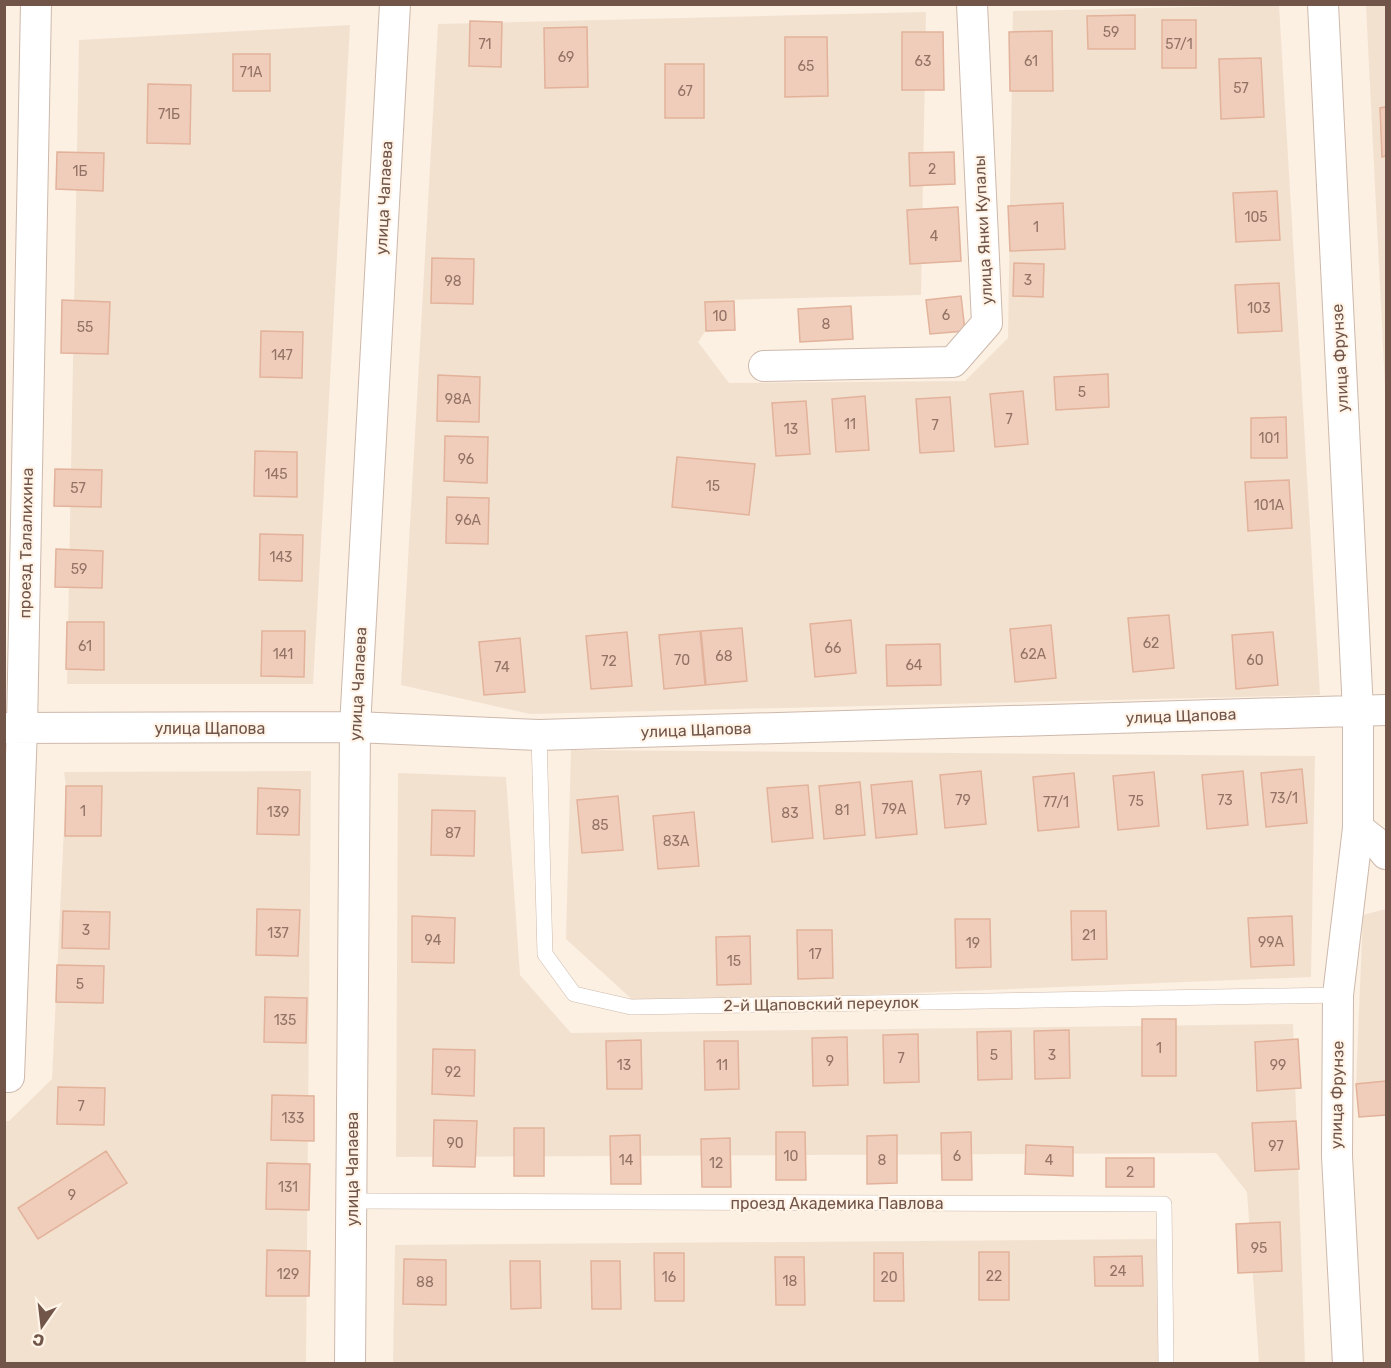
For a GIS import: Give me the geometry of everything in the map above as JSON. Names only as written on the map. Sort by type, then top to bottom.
[{"type":"street","name":"проезд Талалихина","points":[[4,1077],[9,1077],[13,728],[36,4]]},
{"type":"street","name":"улица Чапаева","points":[[350,1364],[355,727],[395,4]]},
{"type":"street","name":"улица Янки Купалы","points":[[764,366],[953,362],[987,323],[972,4]]},
{"type":"street","name":"улица Фрунзе","points":[[1323,4],[1372,710],[1338,995],[1337,1156],[1348,1364]]},
{"type":"street","name":"улица Щапова","points":[[13,728],[355,727],[538,735],[1372,710]]},
{"type":"street","points":[[1358,828],[1377,843],[1386,854]]},
{"type":"lane","name":"2-й Щаповский переулок","points":[[538,735],[545,954],[574,994],[631,1007],[1338,995]]},
{"type":"lane","name":"проезд Академика Павлова","points":[[352,1201],[1164,1204],[1166,1364]]},
{"type":"shaded area","points":[[1279,5],[1320,695],[530,714],[401,685],[438,24],[926,12],[921,295],[727,300],[698,342],[729,383],[965,381],[1008,338],[1013,11]]},
{"type":"shaded area","points":[[1366,5],[1386,5],[1386,407]]},
{"type":"shaded area","points":[[350,25],[313,684],[67,684],[79,40]]},
{"type":"shaded area","points":[[571,750],[1315,756],[1311,977],[637,1004],[566,939]]},
{"type":"shaded area","points":[[311,771],[306,1363],[5,1364],[5,1121],[9,1121],[52,1079],[66,786],[64,772]]},
{"type":"shaded area","points":[[398,773],[506,777],[520,975],[571,1033],[1293,1024],[1305,1363],[1259,1363],[1247,1192],[1216,1153],[396,1157]]},
{"type":"shaded area","points":[[1386,909],[1386,1115],[1359,1117],[1356,1084],[1363,915]]},
{"type":"shaded area","points":[[1163,1239],[1172,1363],[393,1364],[395,1245]]},
{"type":"building","points":[[1135,15],[1135,49],[1088,49],[1087,16]]},
{"type":"building","points":[[1162,20],[1196,20],[1196,68],[1162,68]]},
{"type":"building","points":[[470,21],[502,22],[501,67],[469,66]]},
{"type":"building","points":[[587,27],[588,87],[545,88],[544,28]]},
{"type":"building","points":[[1052,31],[1053,91],[1010,91],[1009,32]]},
{"type":"building","points":[[902,32],[943,32],[944,90],[902,90]]},
{"type":"building","points":[[785,37],[827,37],[828,96],[785,97]]},
{"type":"building","points":[[233,54],[270,54],[270,91],[233,91]]},
{"type":"building","points":[[1261,58],[1264,117],[1221,119],[1219,59]]},
{"type":"building","points":[[665,64],[704,64],[704,118],[665,118]]},
{"type":"building","points":[[148,84],[191,85],[190,144],[147,143]]},
{"type":"building","points":[[1386,107],[1386,156],[1382,157],[1380,108]]},
{"type":"building","points":[[57,152],[104,153],[103,191],[56,189]]},
{"type":"building","points":[[954,152],[955,184],[910,186],[909,153]]},
{"type":"building","points":[[1277,191],[1280,240],[1236,242],[1233,193]]},
{"type":"building","points":[[1063,203],[1065,249],[1010,251],[1008,206]]},
{"type":"building","points":[[958,207],[961,261],[910,264],[907,210]]},
{"type":"building","points":[[432,258],[474,259],[473,304],[431,303]]},
{"type":"building","points":[[1014,263],[1044,264],[1043,297],[1013,296]]},
{"type":"building","points":[[1279,283],[1282,331],[1238,333],[1235,285]]},
{"type":"building","points":[[961,296],[965,331],[930,334],[926,300]]},
{"type":"building","points":[[62,300],[110,302],[108,354],[61,353]]},
{"type":"building","points":[[734,301],[735,330],[706,331],[705,302]]},
{"type":"building","points":[[851,306],[853,339],[800,342],[798,309]]},
{"type":"building","points":[[261,331],[303,332],[302,378],[260,377]]},
{"type":"building","points":[[1108,374],[1109,407],[1056,410],[1054,377]]},
{"type":"building","points":[[438,375],[480,377],[479,422],[437,421]]},
{"type":"building","points":[[1023,391],[1028,444],[995,447],[990,394]]},
{"type":"building","points":[[865,396],[869,450],[836,452],[832,399]]},
{"type":"building","points":[[950,397],[954,451],[920,453],[916,399]]},
{"type":"building","points":[[806,401],[810,454],[776,456],[772,403]]},
{"type":"building","points":[[1286,417],[1287,458],[1251,458],[1251,418]]},
{"type":"building","points":[[445,436],[488,437],[487,483],[444,481]]},
{"type":"building","points":[[255,451],[297,452],[297,497],[254,496]]},
{"type":"building","points":[[677,457],[755,464],[749,515],[672,507]]},
{"type":"building","points":[[55,469],[102,470],[101,507],[54,506]]},
{"type":"building","points":[[1289,480],[1292,528],[1248,531],[1245,482]]},
{"type":"building","points":[[447,497],[489,498],[488,544],[446,543]]},
{"type":"building","points":[[260,534],[303,535],[302,581],[259,580]]},
{"type":"building","points":[[56,549],[103,551],[102,588],[55,587]]},
{"type":"building","points":[[1169,615],[1174,668],[1133,672],[1128,618]]},
{"type":"building","points":[[851,620],[856,673],[815,677],[810,624]]},
{"type":"building","points":[[67,622],[104,622],[104,670],[66,669]]},
{"type":"building","points":[[1051,625],[1056,678],[1015,682],[1010,629]]},
{"type":"building","points":[[742,628],[747,681],[706,685],[701,631]]},
{"type":"building","points":[[262,631],[305,631],[304,677],[261,676]]},
{"type":"building","points":[[700,631],[705,685],[664,689],[659,635]]},
{"type":"building","points":[[627,632],[632,686],[591,689],[586,636]]},
{"type":"building","points":[[1273,632],[1278,685],[1236,689],[1232,635]]},
{"type":"building","points":[[520,638],[525,692],[484,695],[479,642]]},
{"type":"building","points":[[940,644],[941,685],[887,686],[886,645]]},
{"type":"building","points":[[1302,769],[1307,823],[1266,827],[1261,773]]},
{"type":"building","points":[[981,771],[986,824],[945,828],[940,775]]},
{"type":"building","points":[[1243,771],[1248,825],[1207,829],[1202,775]]},
{"type":"building","points":[[1154,772],[1159,826],[1118,830],[1113,776]]},
{"type":"building","points":[[1074,773],[1079,827],[1038,831],[1033,777]]},
{"type":"building","points":[[912,781],[917,834],[876,838],[871,785]]},
{"type":"building","points":[[860,782],[865,835],[824,839],[819,786]]},
{"type":"building","points":[[808,785],[813,838],[772,842],[767,788]]},
{"type":"building","points":[[66,786],[102,786],[101,836],[65,836]]},
{"type":"building","points":[[258,788],[300,790],[299,835],[257,834]]},
{"type":"building","points":[[618,796],[623,850],[582,853],[577,800]]},
{"type":"building","points":[[432,810],[475,811],[474,856],[431,855]]},
{"type":"building","points":[[694,812],[699,866],[658,869],[653,816]]},
{"type":"building","points":[[257,909],[300,910],[298,956],[256,955]]},
{"type":"building","points":[[63,911],[110,912],[109,949],[62,948]]},
{"type":"building","points":[[1071,911],[1106,911],[1107,959],[1072,960]]},
{"type":"building","points":[[412,916],[455,918],[454,963],[412,962]]},
{"type":"building","points":[[1292,916],[1294,965],[1251,967],[1248,918]]},
{"type":"building","points":[[955,919],[990,919],[991,967],[956,968]]},
{"type":"building","points":[[797,930],[832,930],[833,978],[798,979]]},
{"type":"building","points":[[750,936],[751,984],[717,985],[716,937]]},
{"type":"building","points":[[57,965],[104,966],[103,1003],[56,1002]]},
{"type":"building","points":[[265,997],[307,998],[306,1043],[264,1042]]},
{"type":"building","points":[[1142,1019],[1176,1019],[1176,1076],[1142,1076]]},
{"type":"building","points":[[1069,1030],[1070,1078],[1035,1079],[1034,1031]]},
{"type":"building","points":[[1011,1031],[1012,1079],[978,1080],[977,1032]]},
{"type":"building","points":[[918,1034],[919,1082],[884,1083],[883,1035]]},
{"type":"building","points":[[847,1037],[848,1085],[813,1086],[812,1038]]},
{"type":"building","points":[[1298,1039],[1301,1088],[1257,1091],[1255,1042]]},
{"type":"building","points":[[641,1040],[642,1089],[607,1089],[606,1041]]},
{"type":"building","points":[[704,1041],[738,1041],[739,1089],[705,1090]]},
{"type":"building","points":[[433,1049],[475,1050],[474,1096],[432,1094]]},
{"type":"building","points":[[1386,1081],[1386,1115],[1359,1117],[1356,1084]]},
{"type":"building","points":[[58,1087],[105,1088],[104,1125],[57,1124]]},
{"type":"building","points":[[272,1095],[314,1096],[314,1141],[271,1140]]},
{"type":"building","points":[[434,1120],[477,1121],[475,1167],[433,1166]]},
{"type":"building","points":[[1296,1121],[1299,1169],[1255,1171],[1252,1123]]},
{"type":"building","points":[[514,1128],[544,1128],[544,1176],[514,1176]]},
{"type":"building","points":[[776,1132],[805,1132],[806,1180],[776,1180]]},
{"type":"building","points":[[971,1132],[972,1180],[942,1180],[941,1133]]},
{"type":"building","points":[[640,1135],[641,1184],[611,1184],[610,1136]]},
{"type":"building","points":[[897,1135],[897,1183],[867,1184],[867,1136]]},
{"type":"building","points":[[730,1138],[731,1187],[702,1187],[701,1139]]},
{"type":"building","points":[[1026,1145],[1073,1147],[1073,1176],[1025,1174]]},
{"type":"building","points":[[106,1151],[127,1183],[38,1239],[18,1208]]},
{"type":"building","points":[[1106,1158],[1154,1158],[1154,1187],[1106,1187]]},
{"type":"building","points":[[267,1163],[310,1164],[309,1210],[266,1209]]},
{"type":"building","points":[[1280,1222],[1282,1271],[1238,1273],[1236,1224]]},
{"type":"building","points":[[267,1250],[310,1251],[309,1296],[266,1296]]},
{"type":"building","points":[[979,1252],[1009,1252],[1009,1300],[979,1300]]},
{"type":"building","points":[[654,1253],[684,1253],[684,1301],[655,1301]]},
{"type":"building","points":[[874,1253],[903,1253],[904,1301],[874,1301]]},
{"type":"building","points":[[1142,1256],[1143,1286],[1095,1286],[1094,1257]]},
{"type":"building","points":[[775,1257],[804,1257],[805,1305],[776,1305]]},
{"type":"building","points":[[404,1259],[446,1260],[446,1305],[403,1304]]},
{"type":"building","points":[[510,1261],[540,1261],[541,1308],[511,1309]]},
{"type":"building","points":[[591,1261],[620,1261],[621,1309],[592,1309]]}]
